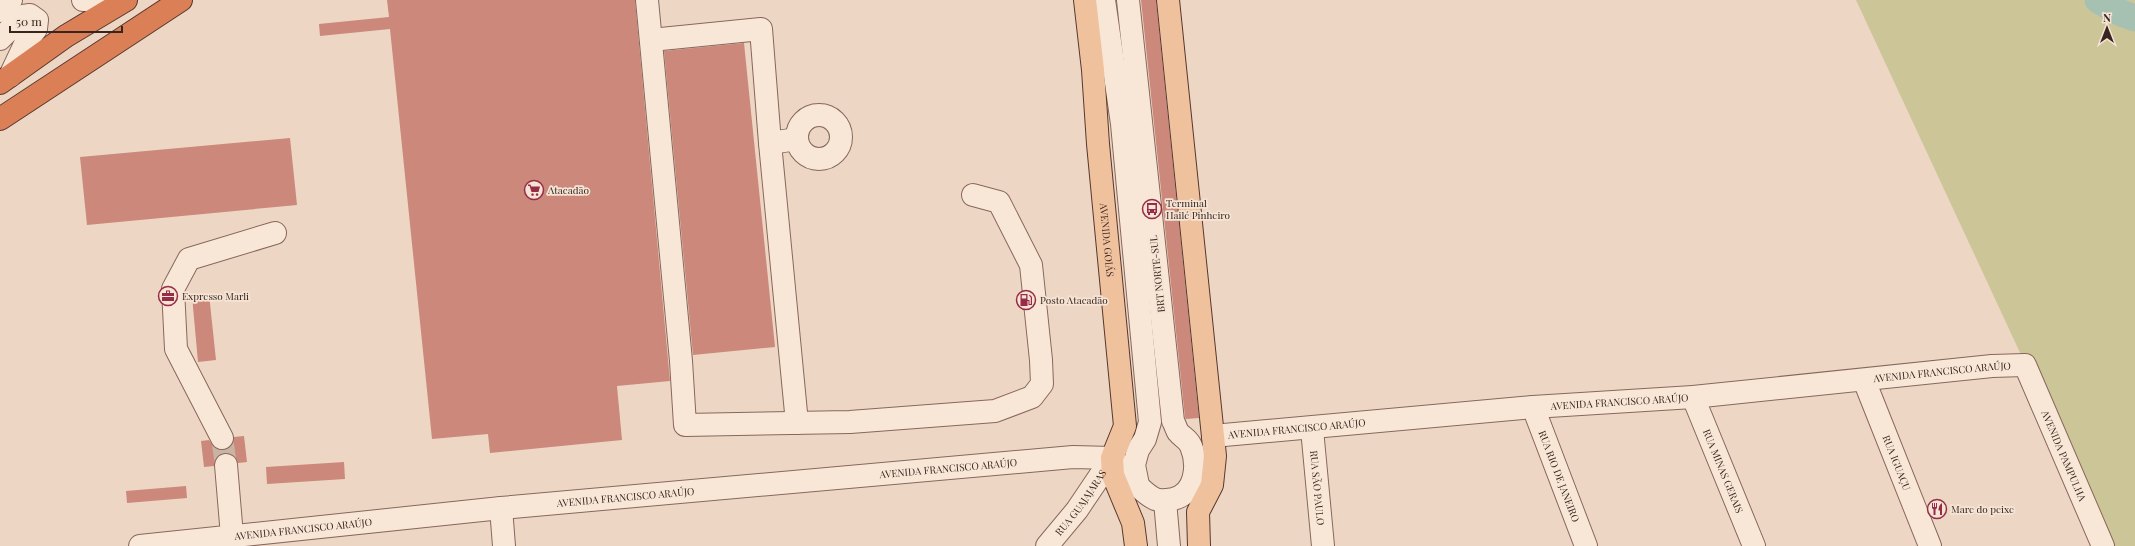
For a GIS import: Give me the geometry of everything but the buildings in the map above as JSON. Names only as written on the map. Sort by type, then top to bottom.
[{"type":"highway","points":[[5,80],[66,36],[126,0]]},
{"type":"highway","points":[[0,119],[181,0]]},
{"type":"main road","name":"AVENIDA GOIÁS","points":[[1085,0],[1093,70],[1098,144],[1124,419],[1124,426],[1112,458],[1113,475],[1133,523],[1136,546]]},
{"type":"main road","points":[[1168,0],[1214,446],[1212,485],[1198,512],[1199,546]]},
{"type":"street","points":[[0,11],[11,0]]},
{"type":"street","points":[[83,0],[119,0]]},
{"type":"street","points":[[647,0],[681,362],[685,425],[850,422],[996,411],[1032,397],[1042,384],[1041,360],[1031,265],[999,202],[973,194]]},
{"type":"street","points":[[1104,0],[1122,124],[1150,422],[1145,439],[1138,450],[1134,465],[1138,485]]},
{"type":"street","name":"BRT NORTE-SUL","points":[[1128,0],[1174,421],[1178,432],[1191,446],[1195,473],[1190,488]]},
{"type":"street","points":[[0,39],[23,16],[30,15],[37,20],[36,28],[26,42],[5,80]]},
{"type":"street","points":[[651,40],[761,29],[770,143],[797,423]]},
{"type":"street","points":[[770,143],[797,139]]},
{"type":"street","points":[[222,438],[176,349],[173,289],[189,259],[276,233]]},
{"type":"street","name":"AVENIDA FRANCISCO ARAÚJO","points":[[1214,446],[1312,429],[1533,407],[1693,397],[1992,366],[2025,365]]},
{"type":"street","name":"AVENIDA PAMPULHA","points":[[2025,365],[2103,546]]},
{"type":"street","name":"RUA IGUAÇU","points":[[1864,380],[1930,546]]},
{"type":"street","name":"RUA MINAS GERAIS","points":[[1693,397],[1754,546]]},
{"type":"street","name":"RUA RIO DE JANEIRO","points":[[1533,407],[1586,546]]},
{"type":"street","name":"RUA SÃO PAULO","points":[[1312,429],[1322,546]]},
{"type":"street","points":[[1112,458],[1146,493],[1155,499],[1165,501],[1180,498],[1190,488],[1214,446]]},
{"type":"street","name":"AVENIDA FRANCISCO ARAÚJO","points":[[140,546],[500,508],[1073,457],[1112,458]]},
{"type":"street","name":"RUA GUAJAJARAS","points":[[1046,546],[1077,510],[1112,458]]},
{"type":"street","points":[[226,465],[232,536]]},
{"type":"street","points":[[1165,501],[1169,546]]},
{"type":"street","points":[[500,508],[504,546]]},
{"type":"shaded area","points":[[1856,0],[2135,0],[2135,546],[2110,546]]},
{"type":"waterway","points":[[2098,0],[2121,13],[2135,18]]},
{"type":"tunnel","points":[[222,438],[226,465]]},
{"type":"place","name":"Atacadão","points":[[534,190]]},
{"type":"place","name":"Terminal Hailé Pinheiro","points":[[1152,209]]},
{"type":"place","name":"Expresso Marli","points":[[168,296]]},
{"type":"place","name":"Posto Atacadão","points":[[1026,300]]},
{"type":"place","name":"Mare do peixe","points":[[1937,509]]}]
